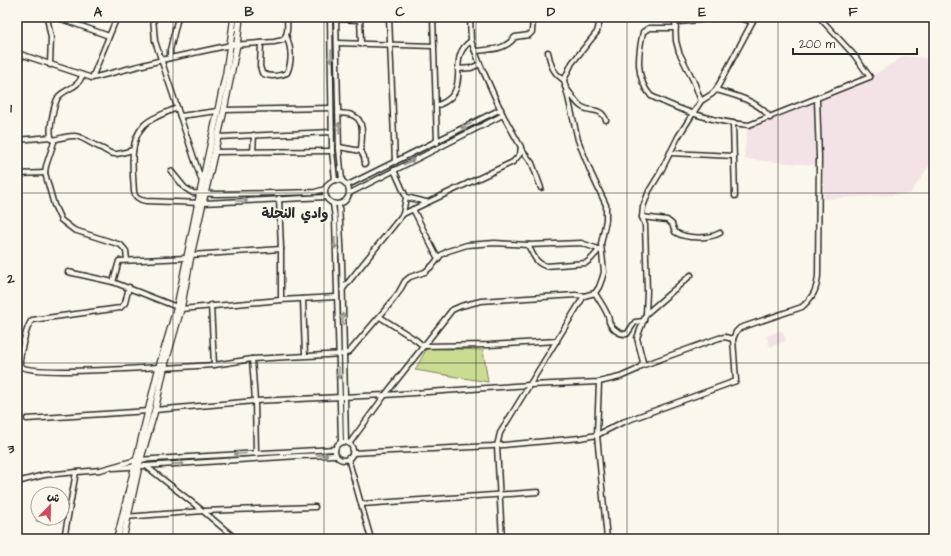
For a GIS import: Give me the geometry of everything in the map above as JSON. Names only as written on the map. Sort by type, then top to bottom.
[{"type":"main road","points":[[234,17],[234,44]]},
{"type":"main road","points":[[202,193],[202,183],[221,111],[240,17]]},
{"type":"main road","points":[[117,539],[125,516],[139,464],[161,368],[179,308],[202,193],[218,137],[221,111]]},
{"type":"main road","points":[[123,539],[125,516]]},
{"type":"street","points":[[47,17],[51,38],[50,65]]},
{"type":"street","points":[[56,17],[109,36]]},
{"type":"street","points":[[92,78],[117,17]]},
{"type":"street","points":[[153,17],[156,41],[161,60],[202,183]]},
{"type":"street","points":[[170,58],[170,50],[178,17]]},
{"type":"street","points":[[261,43],[260,66],[262,73],[268,76],[287,73],[289,68],[291,45],[286,35],[286,17]]},
{"type":"street","points":[[330,17],[332,150],[335,180]]},
{"type":"street","points":[[389,17],[395,162]]},
{"type":"street","points":[[433,17],[438,147]]},
{"type":"street","points":[[470,17],[471,41],[480,64],[503,115],[521,149],[529,157],[532,163],[541,188]]},
{"type":"street","points":[[475,51],[504,47],[510,44],[515,37],[529,35],[532,32],[533,17]]},
{"type":"street","points":[[345,443],[385,395],[448,314],[461,306],[481,301],[576,295],[584,296],[595,292],[599,287],[604,272],[600,250],[606,220],[606,206],[578,140],[564,80],[572,63],[597,32],[601,17]]},
{"type":"street","points":[[641,366],[643,362],[637,338],[646,314],[647,291],[645,225],[642,217],[643,207],[649,191],[678,137],[701,101],[716,90],[754,17]]},
{"type":"street","points":[[676,28],[649,28],[644,31],[638,63],[642,82],[647,92],[651,96],[693,115],[733,124],[749,125],[770,118],[870,77],[854,55],[819,17]]},
{"type":"street","points":[[342,180],[339,147],[336,18],[360,18],[361,44]]},
{"type":"street","points":[[701,101],[694,82],[679,52],[676,41],[676,19],[690,22],[711,18],[743,18],[752,22]]},
{"type":"street","points":[[17,53],[82,76],[92,78],[161,60],[234,44],[261,43],[283,40],[286,35]]},
{"type":"street","points":[[436,106],[454,94],[458,82],[458,68],[461,52],[471,41]]},
{"type":"street","points":[[337,43],[434,46]]},
{"type":"street","points":[[548,52],[552,68],[556,74],[564,80]]},
{"type":"street","points":[[17,66],[22,55]]},
{"type":"street","points":[[458,68],[471,68],[480,64]]},
{"type":"street","points":[[82,76],[79,83],[57,99],[51,124],[53,146],[46,166],[45,174],[57,213],[66,226],[82,234],[109,240],[121,245],[126,251],[127,260]]},
{"type":"street","points":[[565,87],[580,106],[602,113],[606,120]]},
{"type":"street","points":[[716,90],[757,106],[764,110],[770,118]]},
{"type":"street","points":[[352,453],[497,446],[598,435],[623,422],[736,381],[733,339],[736,332],[740,328],[802,307],[808,302],[816,290],[818,275],[819,158],[817,99]]},
{"type":"street","points":[[177,108],[152,119],[144,125],[135,140],[133,150],[134,192],[137,198],[146,200],[200,203],[326,197]]},
{"type":"street","points":[[180,116],[221,111],[331,108]]},
{"type":"street","points":[[348,185],[501,109]]},
{"type":"street","points":[[338,113],[355,116],[360,120],[360,151],[364,157],[365,164]]},
{"type":"street","points":[[333,204],[339,204],[346,201],[350,193],[503,115]]},
{"type":"street","points":[[733,124],[735,196]]},
{"type":"street","points":[[218,137],[332,132]]},
{"type":"street","points":[[17,140],[77,135],[95,146],[111,153],[118,154],[133,150]]},
{"type":"street","points":[[253,152],[254,135]]},
{"type":"street","points":[[339,147],[360,151]]},
{"type":"street","points":[[342,290],[403,214],[513,162],[517,158],[521,149]]},
{"type":"street","points":[[214,152],[332,150]]},
{"type":"street","points":[[670,152],[734,156]]},
{"type":"street","points":[[333,166],[340,166]]},
{"type":"street","points":[[394,170],[406,197],[403,214]]},
{"type":"street","points":[[171,171],[185,188],[193,193],[279,194],[315,192],[325,189]]},
{"type":"street","points":[[17,174],[45,174]]},
{"type":"street","points":[[345,443],[339,396],[335,218],[333,204],[326,197],[325,189],[328,183],[335,180],[342,180],[348,185],[350,193]]},
{"type":"street","points":[[279,194],[282,249],[281,300]]},
{"type":"street","points":[[406,197],[426,202]]},
{"type":"street","points":[[339,204],[344,354],[345,443]]},
{"type":"street","points":[[413,209],[438,259]]},
{"type":"street","points":[[642,217],[667,220],[672,224],[675,232],[682,235],[706,238],[720,233]]},
{"type":"street","points":[[129,287],[125,303],[120,308],[32,320],[28,326],[20,366],[26,370],[46,372],[161,368],[214,365],[252,359],[344,354],[352,349],[380,317],[399,292],[405,281],[410,277],[425,272],[444,253],[467,245],[495,243],[528,245],[581,243],[600,250]]},
{"type":"street","points":[[528,245],[536,261],[546,266],[586,263],[600,250]]},
{"type":"street","points":[[113,282],[119,261],[282,249]]},
{"type":"street","points":[[68,272],[129,287],[179,308],[336,297]]},
{"type":"street","points":[[646,314],[691,275]]},
{"type":"street","points":[[595,292],[608,316],[610,323],[614,329],[620,333],[627,334],[635,322],[644,321]]},
{"type":"street","points":[[502,539],[498,496],[497,446],[500,433],[584,296]]},
{"type":"street","points":[[303,299],[305,355]]},
{"type":"street","points":[[211,305],[214,365]]},
{"type":"street","points":[[380,317],[423,346],[489,346],[557,341]]},
{"type":"street","points":[[27,419],[152,411],[255,401],[599,382],[620,377],[636,370],[641,366],[719,338],[725,337],[733,339]]},
{"type":"street","points":[[252,359],[255,401],[256,458]]},
{"type":"street","points":[[599,382],[598,435],[607,539]]},
{"type":"street","points":[[17,482],[44,475],[139,464],[256,452],[335,448],[338,444],[345,443],[351,447],[352,453],[348,458],[343,459],[336,455],[139,464]]},
{"type":"street","points":[[335,448],[336,455]]},
{"type":"street","points":[[298,450],[298,456]]},
{"type":"street","points":[[348,458],[371,539]]},
{"type":"street","points":[[139,464],[203,511],[236,539]]},
{"type":"street","points":[[64,539],[76,472]]},
{"type":"street","points":[[362,504],[498,496],[538,492]]},
{"type":"street","points":[[125,516],[203,511],[314,507]]},
{"type":"shaded area","points":[[904,56],[934,59],[934,159],[910,194],[824,199],[823,166],[744,159],[747,128],[862,82]]},
{"type":"shaded area","points":[[782,330],[786,341],[770,347],[766,336]]},
{"type":"green space","points":[[427,348],[483,350],[488,382],[415,370]]},
{"type":"district","name":"وادي النحلة","points":[[295,214]]}]
